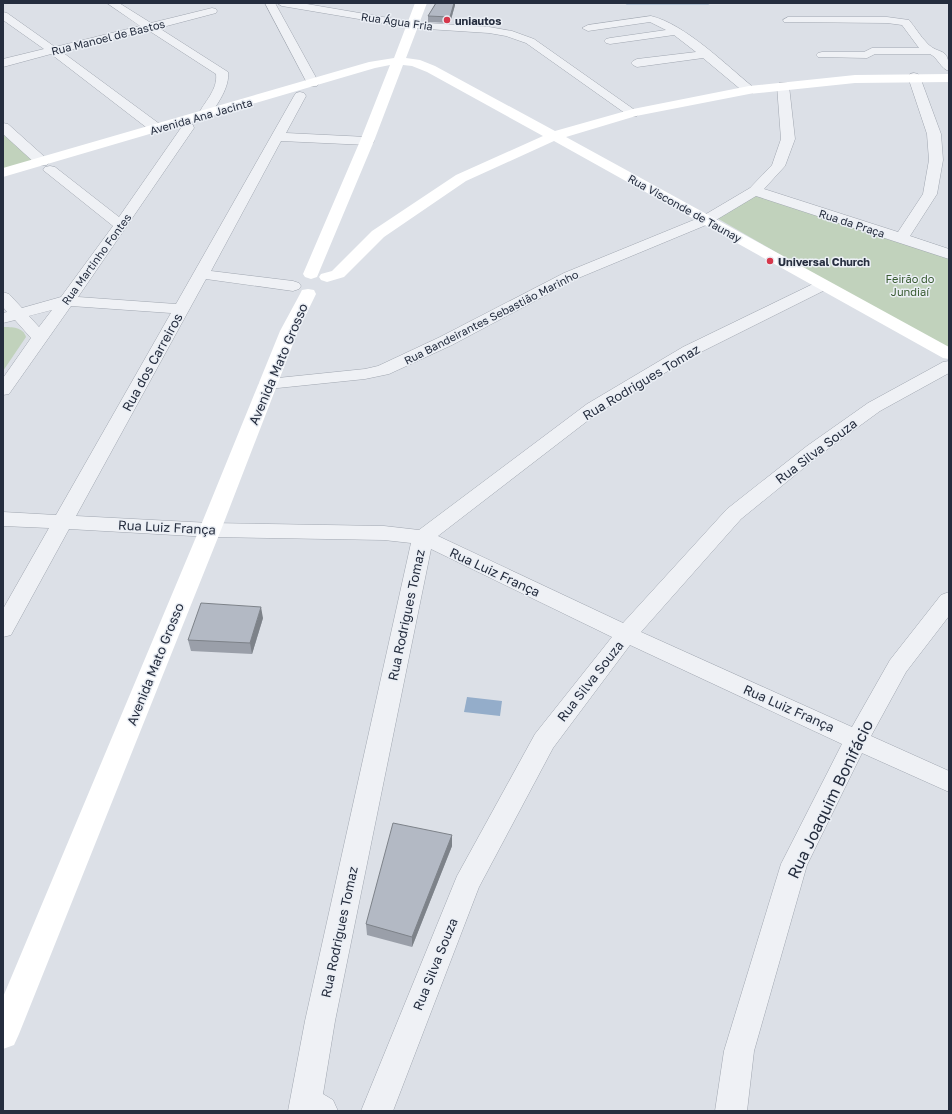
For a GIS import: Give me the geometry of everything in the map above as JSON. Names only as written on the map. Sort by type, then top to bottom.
[{"type":"main road","name":"Avenida Mato Grosso","points":[[3,1034],[210,530],[421,3]]},
{"type":"main road","name":"Rua Visconde de Taunay","points":[[397,65],[420,64],[554,136],[949,354]]},
{"type":"main road","name":"Avenida Ana Jacinta","points":[[114,145],[156,128],[313,83],[338,80],[397,65]]},
{"type":"main road","points":[[310,283],[338,274],[378,234],[461,178],[554,136],[633,113],[750,90],[855,79],[914,77],[949,78]]},
{"type":"main road","name":"Avenida Ana Jacinta","points":[[3,183],[46,166],[114,145],[188,128],[300,96],[338,80]]},
{"type":"main road","name":"Avenida Ana Jacinta","points":[[3,173],[46,166]]},
{"type":"street","points":[[112,3],[222,72],[224,77],[221,88],[204,115]]},
{"type":"street","points":[[270,3],[313,83]]},
{"type":"street","name":"Rua Água Fria","points":[[282,3],[412,25],[488,30],[508,34],[530,41],[633,113]]},
{"type":"street","name":"Rua Manoel de Bastos","points":[[3,63],[212,11]]},
{"type":"street","points":[[3,15],[54,51],[156,128]]},
{"type":"street","points":[[588,28],[651,19],[656,20],[675,32],[750,90]]},
{"type":"street","points":[[788,20],[887,20],[905,22],[924,47],[941,55],[949,67]]},
{"type":"street","points":[[610,41],[675,32]]},
{"type":"street","points":[[822,55],[867,54],[872,51],[941,55]]},
{"type":"street","points":[[637,63],[704,54]]},
{"type":"street","points":[[901,239],[930,194],[936,160],[934,134],[914,77]]},
{"type":"street","name":"Rua Bandeirantes Sebastião Marinho","points":[[268,384],[365,374],[383,370],[446,341],[570,276],[706,220],[755,191],[778,166],[788,139],[783,86]]},
{"type":"street","points":[[221,88],[233,107]]},
{"type":"street","name":"Rua dos Carreiros","points":[[3,629],[300,96]]},
{"type":"street","points":[[3,127],[46,166],[121,225]]},
{"type":"street","name":"Rua Martinho Fontes","points":[[3,390],[121,225],[188,128]]},
{"type":"street","points":[[277,138],[367,141]]},
{"type":"street","name":"Rua da Praça","points":[[755,191],[949,254]]},
{"type":"street","points":[[201,274],[310,283]]},
{"type":"street","name":"Rua Rodrigues Tomaz","points":[[310,1108],[320,1021],[423,537],[593,408],[689,351],[823,285]]},
{"type":"street","points":[[3,297],[10,316],[40,338]]},
{"type":"street","points":[[10,316],[66,301],[181,310]]},
{"type":"street","name":"Rua Silva Souza","points":[[377,1111],[467,884],[544,741],[626,634],[734,514],[814,450],[874,407],[949,366]]},
{"type":"street","name":"Rua Luiz França","points":[[3,519],[64,521],[210,530],[384,533],[423,537],[626,634],[949,782]]},
{"type":"street","name":"Rua Joaquim Bonifácio","points":[[731,1111],[739,1051],[794,864],[857,739],[898,666],[949,600]]},
{"type":"green space","points":[[3,134],[37,162],[3,172]]},
{"type":"green space","name":"Feirão do Jundiaí","points":[[754,192],[949,256],[949,352],[717,218]]},
{"type":"green space","points":[[3,327],[20,329],[26,337],[3,371]]},
{"type":"water","points":[[467,697],[502,701],[500,716],[464,712]]},
{"type":"building","points":[[436,3],[454,3],[450,17],[428,16]]},
{"type":"building","points":[[201,603],[261,607],[250,643],[188,640]]},
{"type":"building","points":[[393,823],[452,835],[412,937],[366,924]]},
{"type":"waterway","points":[[627,3],[708,3]]},
{"type":"place","name":"uniautos","points":[[447,20]]},
{"type":"place","name":"Universal Church","points":[[770,261]]}]
